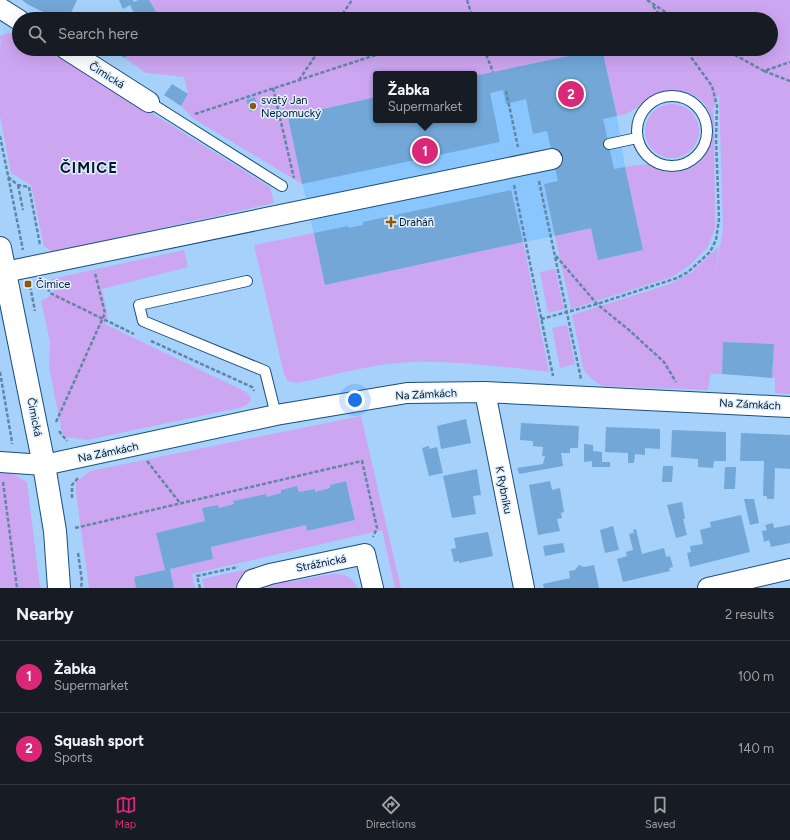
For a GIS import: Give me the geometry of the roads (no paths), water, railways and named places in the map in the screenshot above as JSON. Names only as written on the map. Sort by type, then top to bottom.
[{"type":"street","points":[[0,8],[12,16]]},
{"type":"street","points":[[0,26],[12,22]]},
{"type":"street","name":"Čimická","points":[[77,56],[149,102]]},
{"type":"street","points":[[5,272],[530,164]]},
{"type":"street","name":"Čimická","points":[[0,248],[44,465],[54,532],[60,588]]},
{"type":"street","name":"Na Zámkách","points":[[3,463],[44,465],[276,415],[407,393],[485,392],[790,407]]},
{"type":"street","name":"K Rybníku","points":[[485,392],[524,588]]},
{"type":"street","name":"Strážnická","points":[[247,588],[252,580],[270,574],[366,554],[373,588]]},
{"type":"street","points":[[708,588],[790,570]]},
{"type":"lane","points":[[671,96],[683,98],[694,104],[702,112],[706,124],[707,135],[704,146],[698,155],[689,162],[678,166],[667,166],[656,163],[647,157],[640,148],[637,138],[637,126],[641,114],[648,105],[659,98],[671,96]]},
{"type":"lane","points":[[149,102],[282,186]]},
{"type":"lane","points":[[609,144],[637,138]]},
{"type":"lane","points":[[247,281],[139,305],[143,321],[265,371],[276,415]]},
{"type":"place","name":"Squash sport","points":[[571,94]]},
{"type":"place","name":"svatý Jan Nepomucký","points":[[253,106]]},
{"type":"place","name":"Žabka","points":[[425,151]]},
{"type":"place","name":"Draháň","points":[[391,222]]},
{"type":"place","name":"Čimice","points":[[28,284]]},
{"type":"district","name":"ČIMICE","points":[[89,168]]}]
